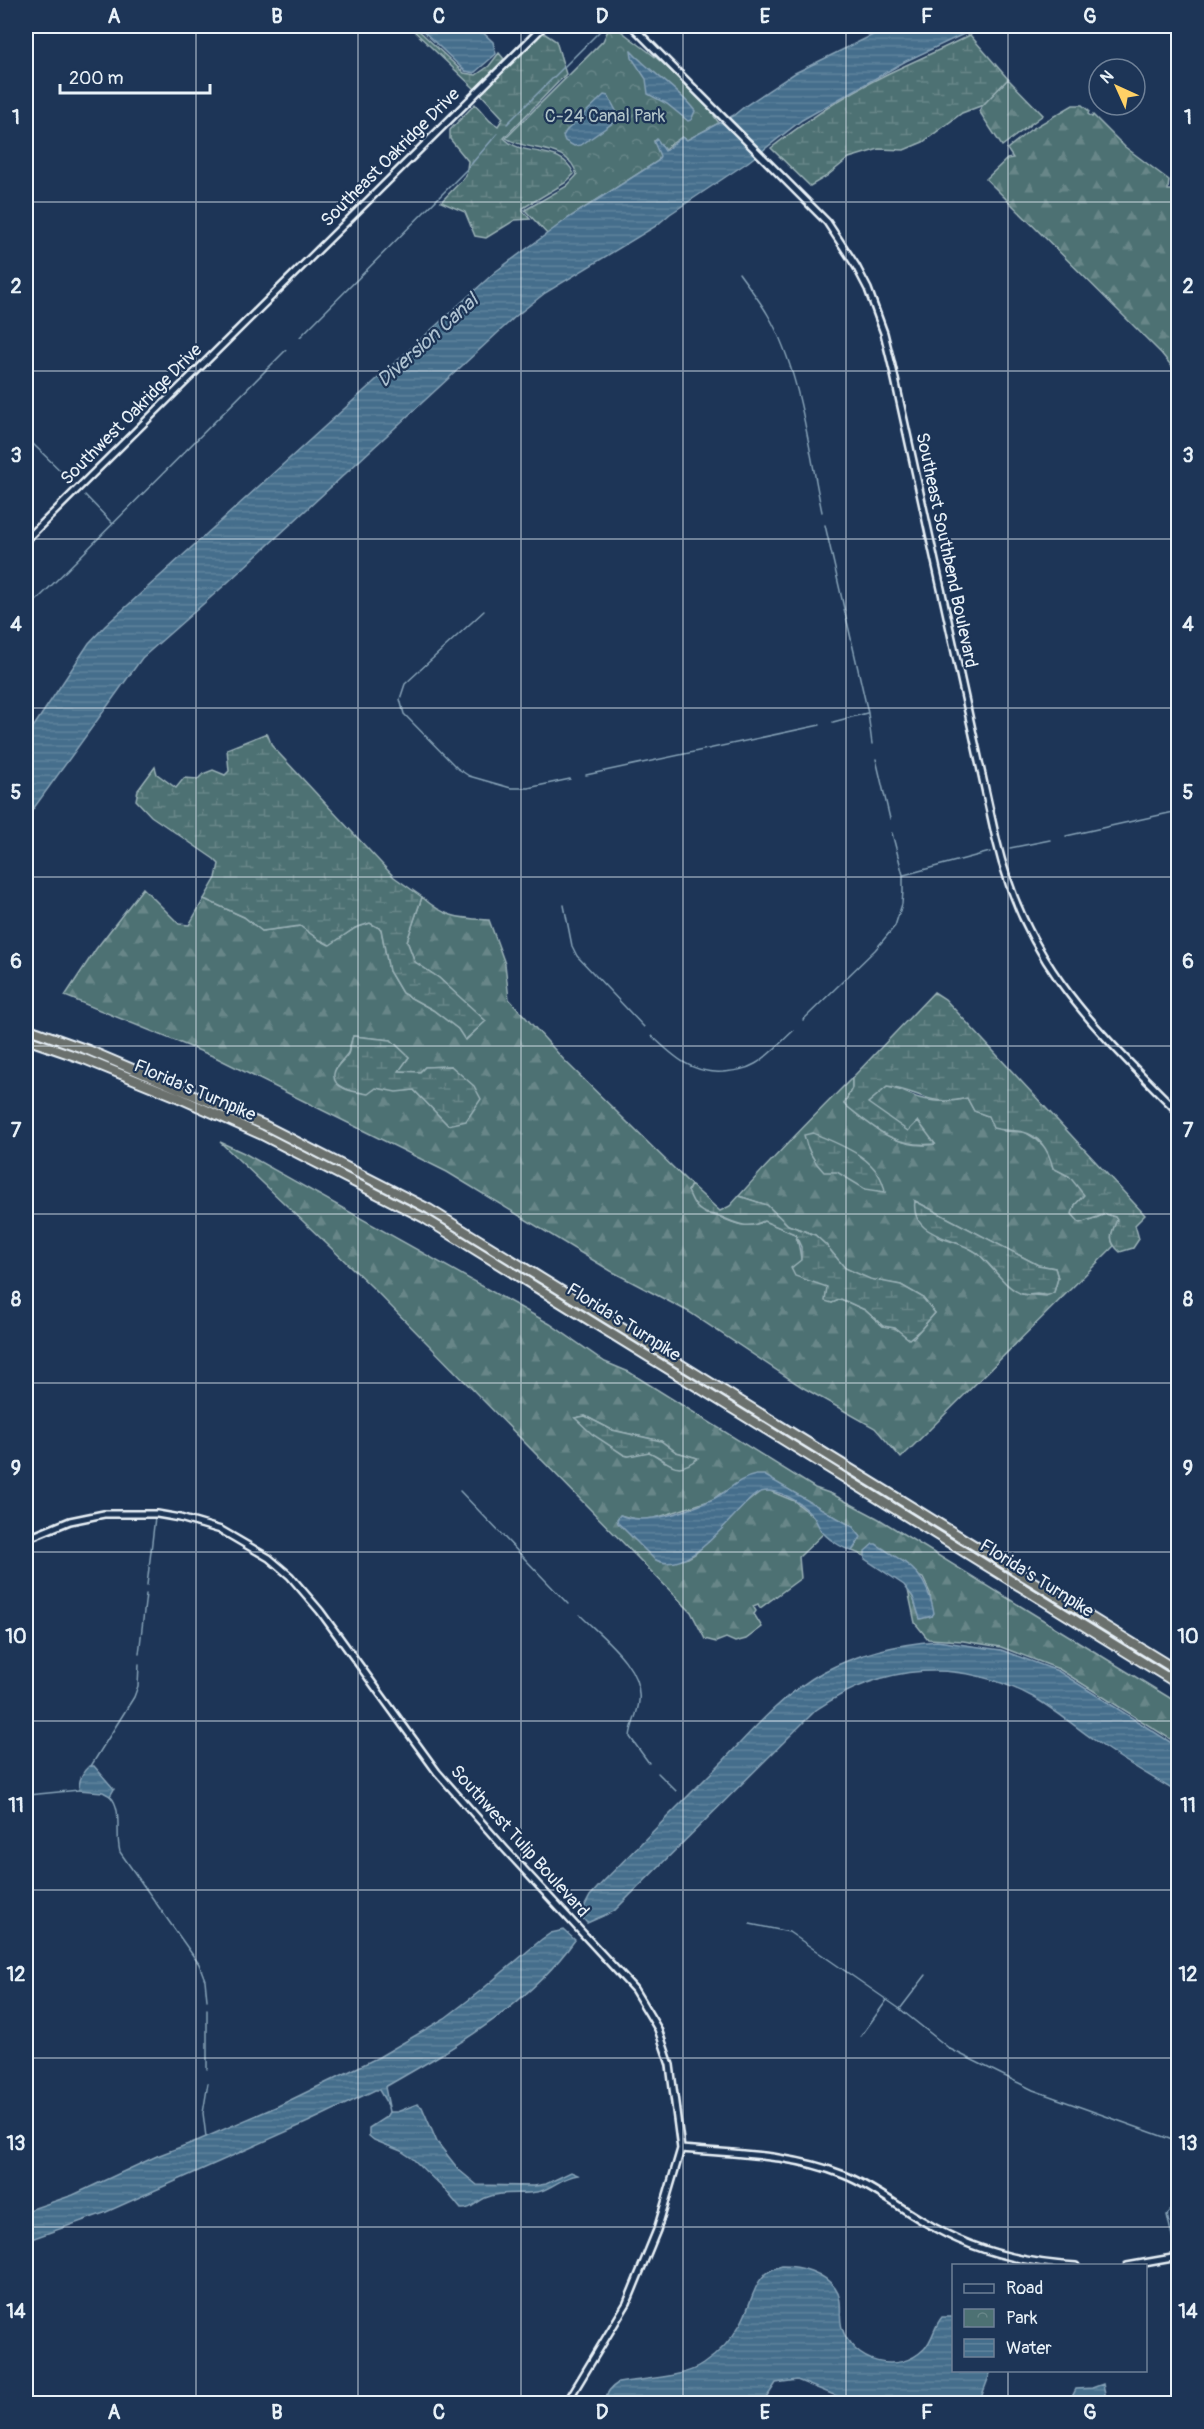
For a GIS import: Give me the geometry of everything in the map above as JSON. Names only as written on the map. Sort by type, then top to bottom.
[{"type":"highway","name":"Florida's Turnpike","points":[[26,1028],[99,1054],[264,1125],[429,1209],[1179,1671]]},
{"type":"highway","name":"Florida's Turnpike","points":[[26,1039],[104,1068],[249,1130],[424,1218],[1179,1683]]},
{"type":"street","name":"Southeast Oakridge Drive","points":[[258,309],[544,26]]},
{"type":"street","name":"Southeast Southbend Boulevard","points":[[632,26],[826,222],[856,266],[877,311],[893,370],[996,839],[1016,902],[1047,964],[1074,1003],[1101,1034],[1179,1112]]},
{"type":"street","name":"Southwest Oakridge Drive","points":[[26,540],[258,309]]},
{"type":"street","name":"Southwest Tulip Boulevard","points":[[26,1539],[70,1521],[104,1514],[157,1514],[220,1530],[270,1558],[290,1576],[320,1611],[437,1772],[634,1989],[658,2029],[670,2065],[681,2149],[657,2230],[627,2303],[566,2403]]},
{"type":"street","points":[[681,2149],[795,2160],[828,2169],[869,2188],[955,2238],[1040,2264]]},
{"type":"street","points":[[1134,2264],[1179,2257]]},
{"type":"green space","points":[[409,26],[414,26],[464,73],[476,75],[489,66],[499,53],[504,59],[475,89]]},
{"type":"green space","name":"C-24 Canal Park","points":[[610,26],[615,26],[660,61],[715,114],[719,123],[687,140],[682,137],[667,147],[665,151],[657,140],[654,141],[661,156],[658,161],[567,219],[548,235],[525,210],[567,186],[577,175],[573,165],[557,153],[525,146],[506,138],[603,41]]},
{"type":"green space","points":[[542,32],[556,41],[566,74],[504,138],[521,148],[560,158],[568,164],[574,174],[565,183],[523,208],[530,219],[515,220],[486,238],[475,236],[465,212],[441,202],[466,176],[468,161],[450,139],[450,130],[475,104],[490,121],[498,126],[503,118],[480,93]]},
{"type":"green space","points":[[970,35],[1008,79],[983,105],[962,113],[923,142],[904,150],[879,149],[849,158],[810,186],[771,148],[852,93],[886,74]]},
{"type":"green space","points":[[1008,79],[1043,115],[1002,146],[979,111],[985,101]]},
{"type":"green space","points":[[1073,105],[1082,105],[1087,109],[1087,117],[1095,117],[1125,147],[1169,180],[1168,190],[1173,190],[1174,184],[1178,188],[1178,374],[1161,353],[986,179],[1007,159],[1013,158],[1007,149],[1030,130]]},
{"type":"green space","points":[[267,733],[272,746],[394,877],[422,897],[407,941],[415,962],[439,978],[486,1021],[465,1040],[458,1029],[433,1010],[402,993],[389,971],[381,929],[370,923],[355,928],[330,945],[300,926],[262,931],[244,917],[204,899],[216,878],[219,864],[151,816],[136,800],[138,790],[155,767],[157,774],[176,788],[184,778],[198,779],[213,770],[225,775],[229,771],[227,749]]},
{"type":"green space","points":[[143,888],[179,924],[189,925],[204,899],[244,917],[262,931],[301,926],[329,945],[355,928],[370,923],[381,929],[389,971],[402,993],[433,1010],[458,1029],[466,1040],[485,1021],[439,978],[415,962],[407,941],[422,897],[438,909],[453,916],[489,920],[505,964],[509,999],[565,1061],[691,1185],[688,1191],[706,1214],[741,1225],[764,1221],[795,1234],[805,1266],[827,1287],[826,1300],[832,1303],[841,1299],[865,1310],[883,1326],[895,1328],[913,1338],[935,1313],[922,1297],[901,1285],[870,1280],[845,1268],[815,1235],[788,1225],[766,1205],[739,1196],[852,1078],[852,1088],[844,1104],[875,1128],[897,1140],[921,1145],[935,1144],[928,1136],[908,1132],[867,1103],[887,1087],[928,1100],[951,1101],[967,1098],[974,1111],[988,1116],[1004,1131],[1025,1132],[1036,1139],[1049,1151],[1053,1168],[1071,1178],[1081,1190],[1084,1195],[1075,1205],[1090,1221],[1106,1213],[1116,1217],[1112,1236],[1114,1246],[901,1458],[875,1428],[802,1387],[689,1312],[611,1271],[447,1172],[215,1057],[65,996],[96,949]],"holes":[[[353,1036],[391,1040],[409,1057],[398,1071],[420,1072],[425,1067],[451,1066],[448,1125],[414,1090],[382,1088],[339,1064],[348,1053]],[[915,1201],[1038,1265],[1055,1268],[1058,1278],[1054,1292],[1046,1296],[1021,1294],[998,1275],[979,1254],[966,1246],[938,1237]]]},
{"type":"green space","points":[[934,992],[945,999],[1145,1215],[1135,1225],[1139,1239],[1133,1248],[1120,1252],[1113,1244],[1111,1237],[1117,1220],[1115,1217],[1106,1214],[1080,1223],[1072,1214],[1075,1205],[1084,1195],[1069,1176],[1053,1168],[1049,1156],[1039,1141],[1023,1132],[993,1128],[988,1116],[974,1111],[967,1098],[953,1101],[933,1100],[887,1087],[868,1103],[908,1131],[918,1121],[935,1144],[907,1143],[896,1139],[875,1128],[844,1104],[852,1088],[852,1078]]},
{"type":"green space","points":[[353,1036],[391,1040],[409,1057],[399,1071],[420,1072],[425,1067],[451,1066],[474,1086],[481,1099],[466,1121],[448,1125],[414,1090],[396,1092],[376,1088],[368,1094],[341,1087],[334,1079],[334,1074],[348,1054]]},
{"type":"green space","points":[[813,1133],[858,1154],[876,1170],[885,1192],[865,1189],[837,1172],[824,1172],[811,1155],[805,1140],[804,1135]]},
{"type":"green space","points":[[220,1142],[244,1153],[550,1324],[605,1362],[629,1372],[815,1488],[832,1494],[879,1519],[1178,1703],[1178,1744],[1059,1669],[1001,1647],[963,1641],[928,1639],[915,1623],[908,1590],[913,1597],[920,1618],[932,1616],[930,1593],[923,1578],[852,1551],[860,1539],[853,1527],[768,1478],[720,1494],[712,1500],[649,1520],[638,1520],[620,1515],[672,1562],[695,1554],[761,1491],[770,1491],[794,1501],[814,1517],[824,1533],[799,1557],[801,1578],[760,1608],[758,1604],[753,1606],[756,1611],[754,1614],[762,1627],[746,1639],[735,1642],[726,1638],[716,1642],[705,1639],[691,1612],[372,1287]],"holes":[[[585,1416],[612,1430],[661,1441],[676,1452],[697,1458],[665,1462],[649,1451],[624,1455],[575,1418]]]},
{"type":"green space","points":[[691,1185],[720,1211],[730,1206],[739,1196],[767,1205],[788,1225],[815,1235],[845,1268],[870,1279],[901,1285],[922,1297],[935,1313],[909,1339],[895,1328],[883,1326],[865,1310],[841,1299],[832,1303],[825,1301],[827,1287],[795,1276],[791,1268],[801,1260],[801,1247],[795,1234],[764,1221],[746,1225],[705,1213],[692,1201],[688,1191]]},
{"type":"green space","points":[[915,1201],[1038,1265],[1055,1268],[1058,1278],[1054,1292],[1050,1295],[1027,1295],[1016,1291],[976,1252],[926,1229],[919,1222],[915,1213]]},
{"type":"green space","points":[[585,1416],[612,1430],[661,1441],[676,1452],[698,1458],[690,1464],[678,1467],[649,1452],[624,1455],[592,1434],[575,1418]]},
{"type":"water","points":[[418,26],[476,26],[493,42],[496,54],[474,73],[465,71]]},
{"type":"water","name":"Diversion Canal","points":[[891,26],[981,26],[906,61],[802,120],[748,162],[670,214],[656,226],[545,293],[516,316],[227,583],[142,658],[26,819],[26,738],[89,643],[105,626],[495,272],[567,219],[658,161],[660,156],[654,142],[657,139],[665,151],[682,137],[687,140],[734,115],[795,73]]},
{"type":"water","points":[[631,51],[695,111],[691,120],[688,121],[667,104],[648,94],[646,79],[632,58]]},
{"type":"water","points":[[604,95],[608,96],[620,118],[581,145],[574,146],[565,141],[563,136],[566,131]]},
{"type":"water","points":[[764,1475],[853,1527],[861,1537],[852,1551],[826,1536],[813,1516],[801,1505],[786,1496],[770,1491],[755,1495],[709,1542],[695,1553],[668,1563],[654,1559],[618,1523],[617,1519],[620,1515],[630,1518],[654,1518],[691,1509],[717,1497],[743,1479]]},
{"type":"water","points":[[873,1544],[915,1571],[931,1599],[934,1613],[932,1616],[920,1619],[913,1597],[904,1585],[865,1559],[865,1551]]},
{"type":"water","points":[[937,1641],[1001,1650],[1058,1671],[1178,1747],[1178,1793],[1107,1749],[1041,1702],[1006,1684],[978,1676],[950,1672],[923,1671],[895,1675],[842,1694],[816,1710],[614,1911],[587,1923],[580,1915],[590,1896],[598,1887],[758,1724],[796,1690],[823,1672],[864,1655],[907,1644]]},
{"type":"water","points":[[89,1766],[94,1766],[114,1789],[110,1796],[103,1792],[79,1790],[81,1776]]},
{"type":"water","points":[[564,1930],[575,1940],[535,1986],[463,2041],[385,2087],[389,2107],[379,2090],[375,2090],[104,2213],[26,2241],[26,2211],[73,2195],[157,2156],[278,2106],[379,2057],[445,2018],[542,1939],[551,1933]]},
{"type":"water","points":[[417,2104],[422,2107],[437,2142],[459,2170],[477,2185],[534,2186],[546,2184],[571,2172],[578,2175],[541,2191],[492,2196],[471,2207],[461,2209],[413,2159],[369,2136],[369,2128],[386,2117],[389,2112],[397,2112]]},
{"type":"water","points":[[782,2266],[796,2267],[818,2274],[830,2282],[838,2293],[842,2328],[848,2340],[856,2350],[877,2361],[902,2362],[913,2357],[927,2345],[942,2317],[952,2317],[952,2372],[991,2372],[979,2403],[854,2403],[797,2380],[776,2383],[763,2403],[607,2403],[608,2392],[618,2383],[685,2372],[709,2360],[737,2329],[759,2281],[772,2270]]},
{"type":"water","points":[[1103,2384],[1107,2403],[1069,2403],[1076,2389],[1092,2388]]},
{"type":"waterway","points":[[507,124],[605,26]]},
{"type":"waterway","points":[[300,337],[467,169],[497,134]]},
{"type":"waterway","points":[[739,273],[768,315],[788,360],[802,410],[822,512]]},
{"type":"waterway","points":[[26,611],[286,350]]},
{"type":"waterway","points":[[31,442],[71,481]]},
{"type":"waterway","points":[[85,495],[112,523]]},
{"type":"waterway","points":[[825,525],[868,713],[872,744]]},
{"type":"waterway","points":[[484,611],[405,684],[400,699],[404,714],[457,768],[469,776],[511,788],[528,788],[570,779]]},
{"type":"waterway","points":[[833,722],[867,713]]},
{"type":"waterway","points":[[586,775],[820,725]]},
{"type":"waterway","points":[[876,759],[890,819]]},
{"type":"waterway","points":[[1066,836],[1178,811]]},
{"type":"waterway","points":[[803,1020],[875,950],[895,926],[902,904],[903,875],[892,833]]},
{"type":"waterway","points":[[1010,848],[1050,840]]},
{"type":"waterway","points":[[904,875],[990,852]]},
{"type":"waterway","points":[[564,905],[572,946],[577,956],[644,1027]]},
{"type":"waterway","points":[[652,1036],[684,1063],[702,1070],[723,1072],[735,1071],[755,1064],[793,1031]]},
{"type":"waterway","points":[[460,1491],[568,1604]]},
{"type":"waterway","points":[[147,1585],[155,1517]]},
{"type":"waterway","points":[[139,1654],[146,1594]]},
{"type":"waterway","points":[[580,1615],[619,1654],[635,1676],[639,1688],[639,1701],[630,1737],[649,1763]]},
{"type":"waterway","points":[[91,1766],[134,1697],[138,1686],[139,1664]]},
{"type":"waterway","points":[[658,1773],[676,1791]]},
{"type":"waterway","points":[[28,1795],[79,1790]]},
{"type":"waterway","points":[[110,1796],[118,1815],[120,1852],[199,1964],[205,1980],[207,2000]]},
{"type":"waterway","points":[[750,1924],[789,1932],[900,2009],[950,2049],[1033,2090],[1178,2142]]},
{"type":"waterway","points":[[900,2009],[926,1975]]},
{"type":"waterway","points":[[861,2036],[887,2000]]},
{"type":"waterway","points":[[207,2009],[207,2069]]},
{"type":"waterway","points":[[206,2137],[203,2113],[208,2083]]},
{"type":"waterway","points":[[388,2107],[389,2112]]},
{"type":"waterway","points":[[1174,2244],[1167,2215],[1178,2201]]}]
